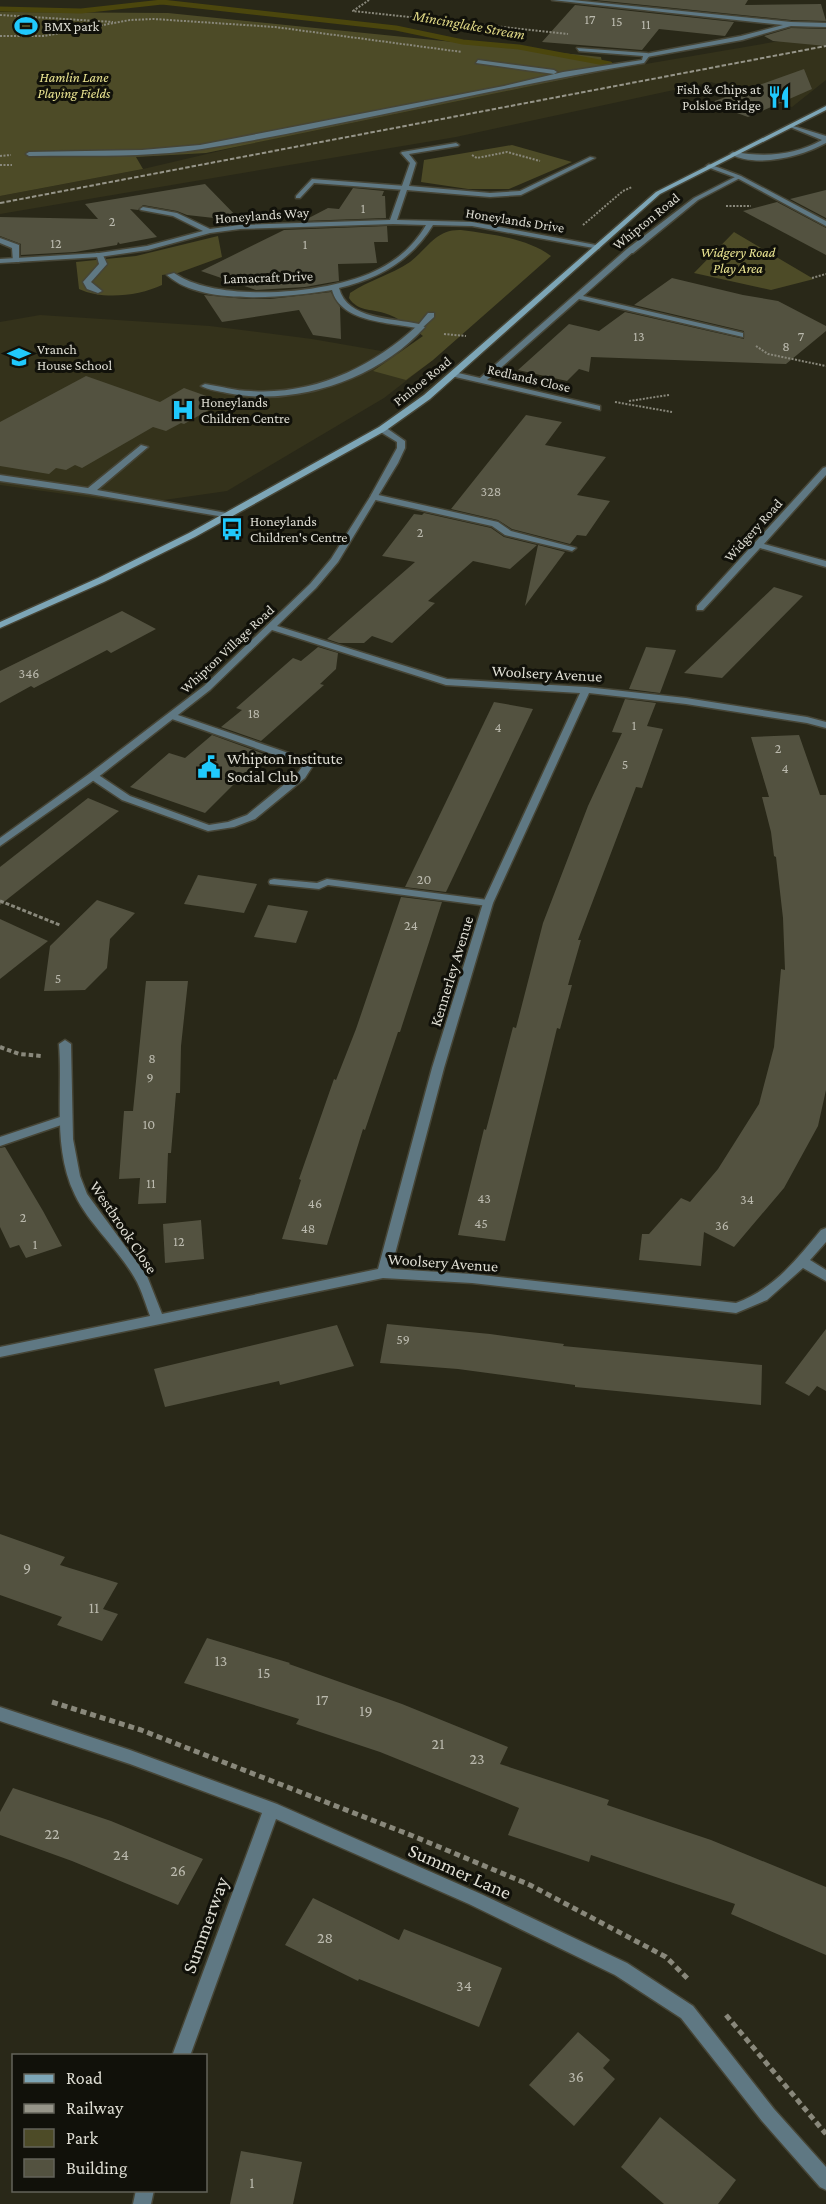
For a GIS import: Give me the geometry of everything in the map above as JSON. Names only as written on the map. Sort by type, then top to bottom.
[{"type":"main road","name":"Pinhoe Road","points":[[0,625],[101,580],[227,516],[382,429],[427,397],[454,374],[658,193],[826,108]]},
{"type":"street","points":[[555,0],[791,24],[826,25]]},
{"type":"street","points":[[579,49],[647,55],[778,30],[791,24]]},
{"type":"street","points":[[28,154],[142,152],[200,147],[504,88],[563,74],[644,61],[647,55]]},
{"type":"street","points":[[478,62],[563,74]]},
{"type":"street","points":[[733,154],[755,158],[780,158],[815,147],[825,141],[826,138],[819,134],[792,126]]},
{"type":"street","points":[[393,222],[413,163],[404,153],[456,145]]},
{"type":"street","name":"Honeylands Drive","points":[[298,196],[312,181],[490,195],[522,193],[592,158]]},
{"type":"street","points":[[709,166],[739,177],[826,224]]},
{"type":"street","name":"Whipton Road","points":[[481,381],[630,251],[696,198],[739,177]]},
{"type":"street","points":[[143,209],[169,209],[209,231]]},
{"type":"street","name":"Honeylands Drive","points":[[393,222],[472,224],[596,247]]},
{"type":"street","name":"Honeylands Way","points":[[0,261],[99,255],[148,248],[209,231],[289,224],[393,222]]},
{"type":"street","name":"Lamacraft Drive","points":[[171,275],[178,283],[193,289],[223,293],[264,293],[335,287],[365,278],[398,260],[419,243],[431,222]]},
{"type":"street","points":[[0,240],[16,247],[16,260]]},
{"type":"street","points":[[98,291],[90,287],[87,282],[102,268],[103,264],[99,255]]},
{"type":"street","name":"Lamacraft Drive","points":[[335,287],[339,300],[360,313],[421,327]]},
{"type":"street","points":[[579,297],[740,335]]},
{"type":"street","points":[[204,386],[252,394],[284,394],[316,389],[389,356],[431,315]]},
{"type":"street","name":"Redlands Close","points":[[454,374],[597,408]]},
{"type":"street","name":"Whipton Village Road","points":[[0,842],[93,776],[207,688],[313,586],[334,560],[374,497],[401,448],[401,441],[382,429]]},
{"type":"street","points":[[90,491],[144,447]]},
{"type":"street","name":"Widgery Road","points":[[700,608],[826,470]]},
{"type":"street","points":[[0,478],[90,491],[227,516]]},
{"type":"street","points":[[374,497],[495,524],[508,533],[572,548]]},
{"type":"street","points":[[759,545],[826,564]]},
{"type":"street","name":"Woolsery Avenue","points":[[271,627],[446,682],[586,690],[686,701],[826,725]]},
{"type":"street","name":"Kennerley Avenue","points":[[383,1273],[438,1068],[488,903],[586,690]]},
{"type":"street","points":[[93,776],[126,798],[208,828],[230,825],[251,817],[301,776],[307,767],[302,761],[172,716]]},
{"type":"street","points":[[274,882],[319,886],[327,882],[488,903]]},
{"type":"street","name":"Westbrook Close","points":[[65,1044],[68,1161],[74,1181],[81,1195],[142,1279],[158,1319]]},
{"type":"street","points":[[0,1142],[66,1119]]},
{"type":"street","name":"Woolsery Avenue","points":[[0,1352],[383,1273],[538,1285],[736,1308],[751,1304],[767,1294],[801,1262],[826,1233]]},
{"type":"street","points":[[801,1262],[826,1276]]},
{"type":"street","name":"Summer Lane","points":[[0,1714],[130,1756],[270,1809],[475,1899],[621,1969],[687,2012],[768,2115],[826,2181]]},
{"type":"street","name":"Summerway","points":[[182,2054],[270,1809]]},
{"type":"path","points":[[369,0],[353,11],[568,34]]},
{"type":"path","points":[[0,15],[118,22]]},
{"type":"path","points":[[0,36],[44,36],[118,22],[154,19],[275,27],[462,52]]},
{"type":"path","points":[[456,145],[477,158],[507,152],[570,170]]},
{"type":"path","points":[[696,198],[728,206],[748,207],[782,200]]},
{"type":"path","points":[[812,278],[826,274]]},
{"type":"path","points":[[421,327],[435,333],[459,334],[491,341]]},
{"type":"path","points":[[740,335],[768,354],[826,366]]},
{"type":"path","points":[[597,408],[612,402],[669,396]]},
{"type":"path","points":[[625,402],[672,412]]},
{"type":"path","points":[[0,901],[60,925]]},
{"type":"path","points":[[0,1047],[19,1054],[67,1059]]},
{"type":"shaded area","points":[[826,33],[826,80],[792,107],[711,82],[456,137],[0,214],[0,196],[143,169],[310,130],[599,72]]},
{"type":"shaded area","name":"Honeylands Children Centre","points":[[40,315],[210,326],[312,339],[433,360],[384,398],[227,491],[136,504],[0,485],[0,322]]},
{"type":"green space","name":"Hamlin Lane Playing Fields","points":[[0,12],[168,13],[601,57],[603,68],[599,72],[206,153],[136,157],[143,169],[0,196]]},
{"type":"green space","points":[[512,145],[572,162],[509,189],[468,189],[421,182],[424,160]]},
{"type":"green space","points":[[461,230],[520,241],[551,256],[433,360],[406,380],[373,371],[423,336],[394,317],[356,305],[349,298],[350,293],[410,262],[439,236]]},
{"type":"green space","name":"Widgery Road Play Area","points":[[734,232],[814,279],[771,290],[694,273]]},
{"type":"green space","points":[[218,236],[222,257],[178,273],[162,275],[162,285],[153,289],[132,294],[98,295],[79,289],[76,262],[136,256]]},
{"type":"building","points":[[595,0],[748,0],[745,5],[821,4],[826,21],[791,20]]},
{"type":"building","points":[[575,5],[734,22],[725,36],[659,29],[642,50],[542,42]]},
{"type":"building","points":[[791,28],[826,29],[826,46],[773,41],[764,36]]},
{"type":"building","points":[[804,69],[812,89],[748,117],[709,103]]},
{"type":"building","points":[[205,184],[241,221],[187,215],[143,205],[138,210],[130,209],[157,237],[120,244],[118,242],[117,245],[75,252],[21,255],[21,244],[0,236],[0,217],[98,219],[85,204]]},
{"type":"building","points":[[353,188],[384,191],[382,196],[385,196],[386,218],[303,221],[328,208],[339,209]]},
{"type":"building","points":[[826,190],[826,218],[790,199]]},
{"type":"building","points":[[777,202],[826,228],[826,255],[743,211]]},
{"type":"building","points":[[387,226],[388,242],[374,242],[377,263],[338,264],[339,281],[305,287],[256,290],[201,271],[284,230]]},
{"type":"building","points":[[672,278],[778,301],[826,326],[826,331],[786,364],[591,357],[589,372],[579,369],[567,381],[518,370],[569,324],[599,331],[625,312],[744,339],[744,331],[634,305]]},
{"type":"building","points":[[331,292],[340,307],[341,339],[313,335],[299,310],[222,322],[204,295],[270,299]]},
{"type":"building","points":[[86,376],[160,402],[184,388],[223,402],[184,424],[181,423],[166,431],[153,427],[82,468],[75,465],[66,470],[56,468],[49,474],[0,466],[0,422]]},
{"type":"building","points":[[526,415],[562,422],[545,445],[606,457],[577,495],[610,501],[586,536],[577,535],[570,544],[512,529],[498,520],[451,509]]},
{"type":"building","points":[[424,513],[491,528],[504,537],[537,545],[510,569],[473,561],[428,601],[435,603],[392,643],[372,636],[364,643],[339,643],[327,639],[415,562],[382,556],[414,514]]},
{"type":"building","points":[[538,545],[565,552],[525,606]]},
{"type":"building","points":[[774,587],[803,596],[722,678],[684,673]]},
{"type":"building","points":[[122,611],[156,629],[111,653],[107,650],[0,703],[0,671]]},
{"type":"building","points":[[318,647],[338,653],[336,669],[320,684],[324,685],[261,741],[221,727],[242,710],[236,708],[293,658],[301,661]]},
{"type":"building","points":[[646,647],[676,650],[660,693],[629,689]]},
{"type":"building","points":[[625,699],[656,703],[647,726],[663,729],[642,788],[636,787],[578,940],[581,940],[568,985],[572,985],[560,1029],[557,1028],[505,1241],[458,1235],[484,1129],[486,1130],[513,1027],[516,1028],[543,923],[588,806],[622,733],[612,732]]},
{"type":"building","points":[[494,702],[533,709],[446,892],[405,887]]},
{"type":"building","points":[[212,735],[264,754],[205,813],[130,787],[169,753],[185,758]]},
{"type":"building","points":[[799,735],[820,795],[826,795],[826,1090],[818,1126],[784,1188],[734,1247],[704,1232],[701,1266],[639,1260],[642,1234],[649,1234],[681,1198],[690,1202],[718,1169],[759,1104],[774,1047],[781,969],[785,970],[783,918],[776,857],[762,797],[769,797],[751,737]]},
{"type":"building","points":[[88,798],[119,811],[0,905],[0,867]]},
{"type":"building","points":[[198,875],[257,884],[244,913],[184,904]]},
{"type":"building","points":[[401,897],[442,902],[400,1032],[398,1032],[365,1130],[363,1129],[327,1245],[282,1239],[301,1180],[299,1179],[334,1079],[336,1080],[356,1029]]},
{"type":"building","points":[[97,900],[135,913],[110,939],[107,968],[85,990],[44,991],[50,946]]},
{"type":"building","points":[[268,905],[308,911],[296,943],[254,937]]},
{"type":"building","points":[[0,919],[48,941],[0,979]]},
{"type":"building","points":[[146,981],[188,981],[181,1046],[180,1093],[176,1093],[171,1153],[168,1153],[166,1203],[138,1204],[140,1178],[119,1179],[124,1111],[133,1111]]},
{"type":"building","points":[[5,1147],[62,1246],[26,1258],[19,1245],[10,1248],[0,1227],[0,1148]]},
{"type":"building","points":[[201,1220],[204,1259],[165,1263],[163,1224]]},
{"type":"building","points":[[387,1324],[490,1334],[564,1344],[563,1346],[762,1365],[761,1405],[575,1387],[575,1385],[458,1369],[380,1363]]},
{"type":"building","points":[[337,1325],[354,1366],[280,1385],[279,1381],[165,1407],[154,1369]]},
{"type":"building","points":[[826,1329],[826,1391],[817,1386],[809,1396],[785,1383]]},
{"type":"building","points":[[0,1534],[65,1557],[60,1565],[118,1583],[103,1609],[118,1614],[102,1641],[57,1625],[62,1617],[0,1595]]},
{"type":"building","points":[[207,1638],[290,1663],[402,1704],[508,1747],[500,1764],[609,1800],[607,1805],[711,1840],[826,1887],[826,1955],[731,1914],[735,1904],[591,1855],[589,1862],[508,1835],[519,1808],[380,1752],[296,1724],[299,1719],[184,1683]]},
{"type":"building","points":[[13,1788],[111,1821],[203,1859],[178,1905],[72,1861],[0,1835],[0,1812]]},
{"type":"building","points":[[313,1898],[399,1940],[404,1929],[502,1968],[479,2027],[359,1979],[358,1981],[285,1945]]},
{"type":"building","points":[[578,2032],[610,2060],[603,2068],[615,2079],[574,2126],[529,2085]]},
{"type":"building","points":[[660,2117],[736,2180],[718,2204],[664,2204],[621,2167]]},
{"type":"building","points":[[241,2151],[302,2162],[293,2204],[230,2204]]},
{"type":"waterway","name":"Mincinglake Stream","points":[[0,9],[81,11],[162,2],[396,28],[463,42],[519,47],[610,64]]},
{"type":"railway","points":[[0,203],[826,46]]},
{"type":"place","name":"BMX park","points":[[26,26]]},
{"type":"place","name":"Fish & Chips at Polsloe Bridge","points":[[779,97]]},
{"type":"place","name":"Vranch House School","points":[[19,357]]},
{"type":"place","name":"Honeylands Children Centre","points":[[183,410]]},
{"type":"place","name":"Honeylands Children's Centre","points":[[232,529]]},
{"type":"place","name":"Whipton Institute Social Club","points":[[209,767]]}]
